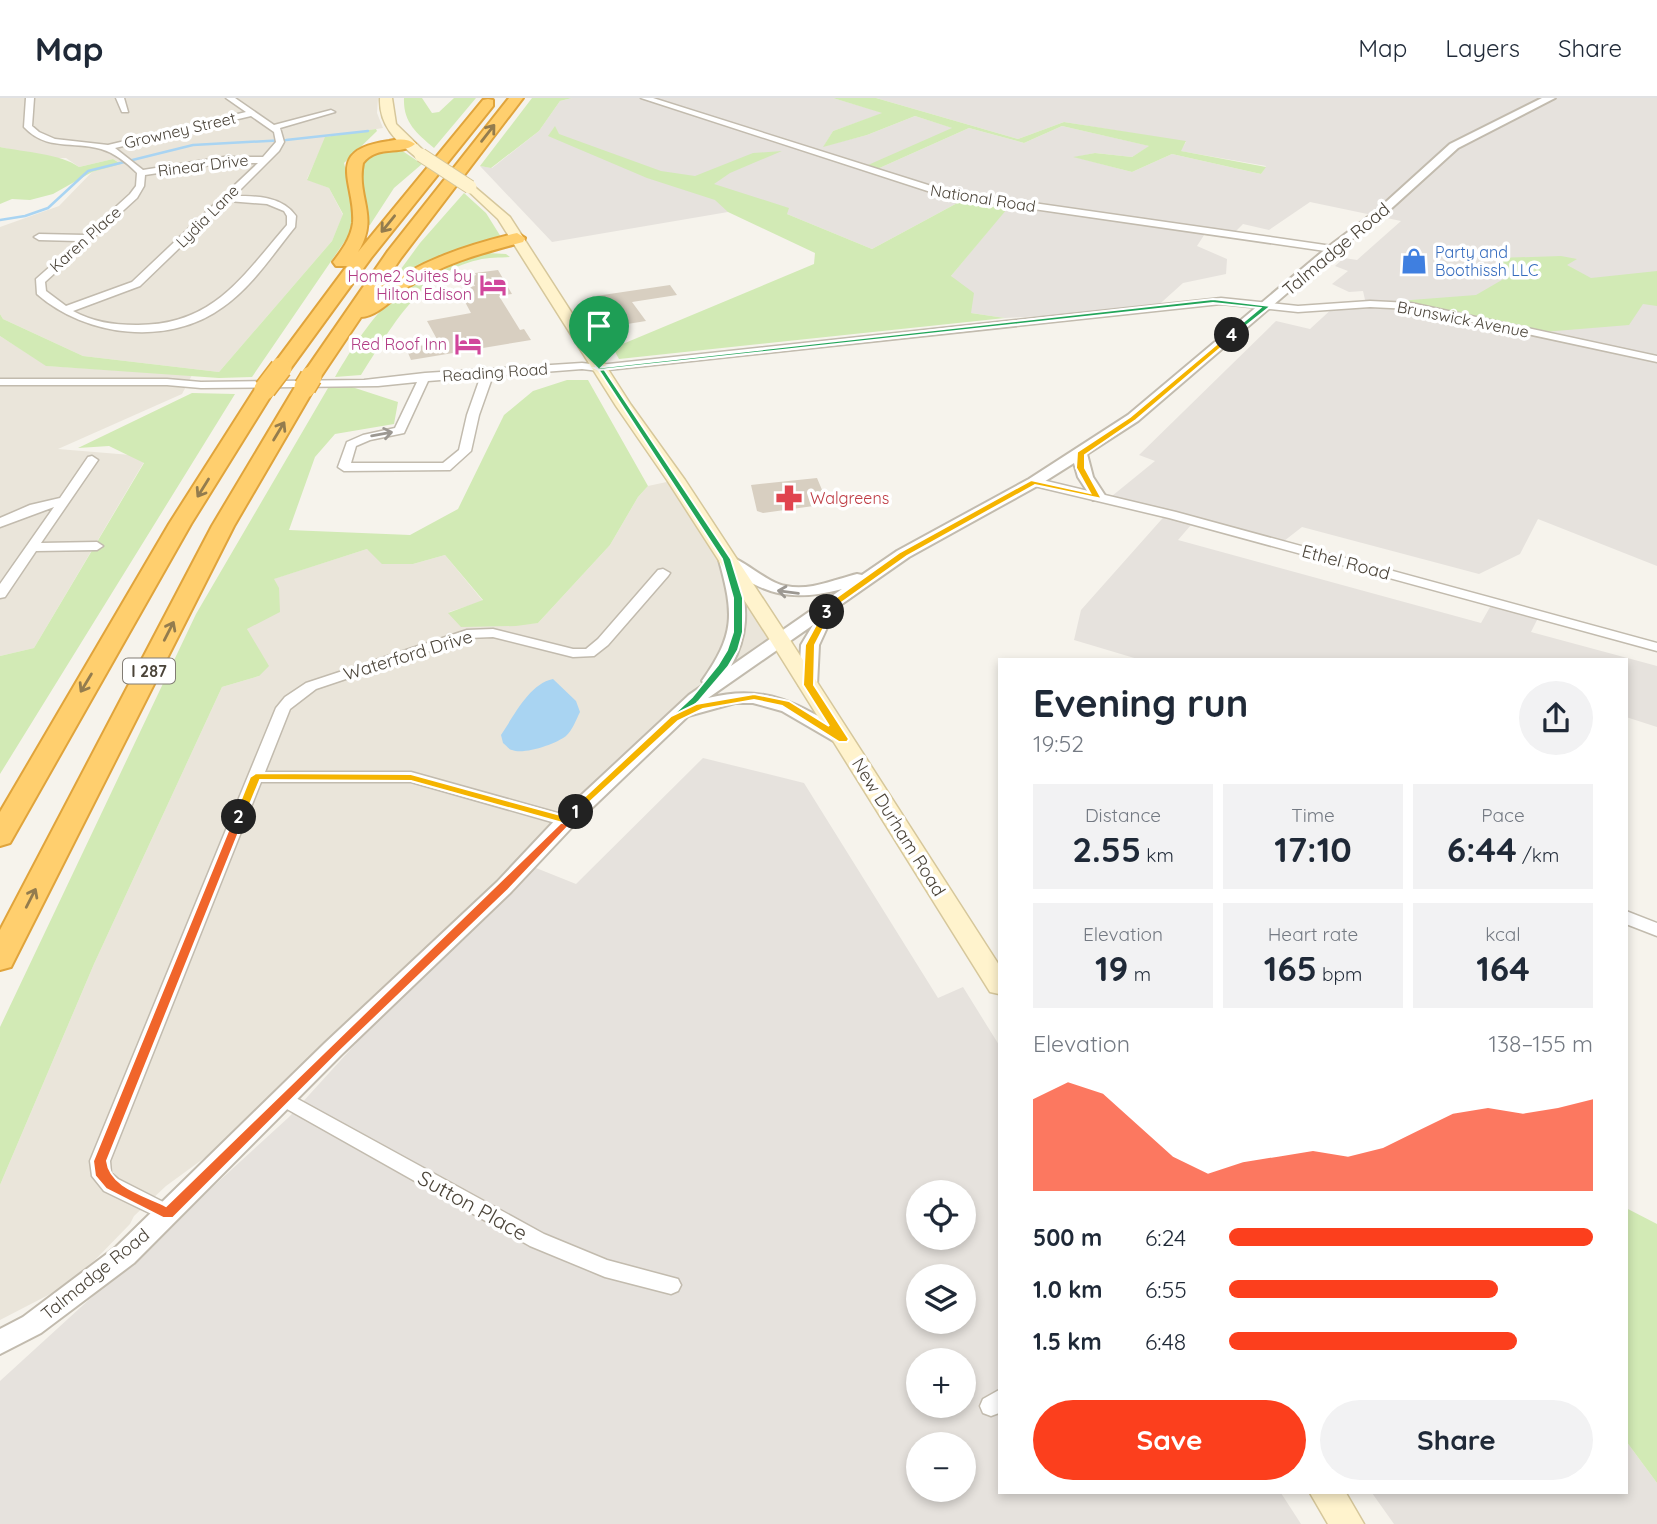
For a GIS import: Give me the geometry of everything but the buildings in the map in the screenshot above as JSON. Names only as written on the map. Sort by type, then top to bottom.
[{"type":"highway","name":"I 287","points":[[0,836],[180,524],[265,389],[371,246],[492,98]]},
{"type":"highway","name":"I 287","points":[[0,959],[223,526],[308,382],[394,255],[516,98]]},
{"type":"highway","points":[[358,156],[361,149],[392,128]]},
{"type":"highway","points":[[284,364],[281,354],[359,235],[361,209],[352,171],[353,161],[378,147],[407,144]]},
{"type":"highway","points":[[336,337],[400,283],[453,256],[517,238]]},
{"type":"highway","points":[[453,256],[496,250],[527,255]]},
{"type":"main road","points":[[386,98],[386,114],[392,128]]},
{"type":"main road","name":"New Durham Road","points":[[392,128],[421,155],[470,187],[497,210],[517,238],[599,368],[780,640],[998,983]]},
{"type":"main road","points":[[1328,1494],[1347,1524]]},
{"type":"street","points":[[30,98],[28,127],[34,133],[62,143],[106,148],[127,160],[141,173]]},
{"type":"street","points":[[120,98],[125,110]]},
{"type":"street","points":[[230,98],[275,127],[331,112]]},
{"type":"street","name":"National Road","points":[[645,98],[934,191],[1332,250]]},
{"type":"street","name":"Talmadge Road","points":[[0,1342],[32,1325],[102,1274],[168,1214],[285,1100],[333,1049],[504,887],[566,821],[695,699],[878,572],[954,524],[1034,482],[1133,418],[1332,250],[1380,213],[1460,141],[1550,98]]},
{"type":"street","name":"Growney Street","points":[[106,148],[253,113]]},
{"type":"street","name":"Lydia Lane","points":[[65,310],[136,284],[265,160],[280,142],[280,134],[275,127]]},
{"type":"street","name":"Rinear Drive","points":[[141,173],[223,160],[265,160]]},
{"type":"street","name":"Karen Place","points":[[141,173],[138,191],[40,281],[41,292],[83,320],[110,327],[134,328],[174,323],[198,316],[220,305],[292,225],[294,219],[291,212],[277,204],[225,198]]},
{"type":"street","points":[[39,237],[85,238]]},
{"type":"street","name":"Brunswick Avenue","points":[[599,368],[1213,301],[1306,309],[1370,304],[1411,306],[1657,359]]},
{"type":"street","points":[[174,323],[183,336]]},
{"type":"street","name":"Reading Road","points":[[424,380],[582,366],[599,368]]},
{"type":"street","name":"Reading Road","points":[[201,385],[485,381],[588,373],[599,368]]},
{"type":"street","points":[[424,380],[400,431],[351,444],[344,467],[446,467],[465,451],[473,415],[485,381]]},
{"type":"street","points":[[0,382],[167,382],[201,385]]},
{"type":"street","points":[[0,388],[180,389],[201,385]]},
{"type":"street","points":[[1080,454],[1081,468],[1087,483],[1098,498]]},
{"type":"street","points":[[0,594],[92,460]]},
{"type":"street","name":"Ethel Road","points":[[1034,482],[1212,526],[1657,647]]},
{"type":"street","points":[[0,523],[42,505],[63,501]]},
{"type":"street","points":[[32,547],[97,546]]},
{"type":"street","points":[[727,559],[758,583],[778,591],[797,593],[814,592],[878,572]]},
{"type":"street","points":[[695,699],[723,667],[733,650],[738,632],[738,598],[727,559]]},
{"type":"street","name":"Waterford Drive","points":[[168,1214],[111,1185],[102,1176],[100,1161],[283,708],[302,691],[467,634],[493,633],[573,653],[589,653],[603,642],[663,573]]},
{"type":"street","points":[[808,685],[810,645],[833,604]]},
{"type":"street","points":[[674,719],[720,700],[754,697],[785,704],[843,739]]},
{"type":"street","points":[[256,777],[411,777],[566,821]]},
{"type":"street","points":[[1628,918],[1657,930]]},
{"type":"street","name":"Sutton Place","points":[[285,1100],[537,1240],[605,1268],[671,1285]]},
{"type":"shaded area","points":[[0,98],[378,98],[377,113],[383,128],[326,137],[307,179],[329,188],[343,215],[332,241],[219,372],[83,356],[3,319],[0,314],[0,227],[59,206],[92,172],[120,163],[113,159],[79,167],[66,158],[49,158],[0,147]]},
{"type":"shaded area","points":[[572,98],[833,98],[884,113],[833,131],[824,146],[867,135],[915,116],[953,128],[875,170],[969,128],[1024,143],[1062,126],[1150,146],[1132,157],[1095,153],[1075,157],[1132,172],[1172,154],[1261,174],[1266,166],[1180,151],[1186,142],[1064,122],[1018,139],[876,98],[1657,98],[1657,566],[1538,519],[1520,554],[1479,574],[1302,527],[1284,541],[1197,518],[1178,540],[1481,623],[1494,600],[1541,612],[1531,632],[1627,658],[1134,658],[1074,640],[1081,610],[1169,511],[1112,496],[1155,461],[1139,455],[1276,321],[1310,329],[1335,306],[1366,304],[1363,291],[1349,292],[1332,284],[1348,271],[1335,266],[1344,258],[1357,260],[1401,221],[1310,202],[1269,230],[1243,224],[1231,236],[1206,232],[1197,246],[1227,259],[1226,274],[1183,283],[1153,310],[1005,318],[971,313],[951,276],[1007,208],[961,201],[872,249],[787,214],[728,212],[552,242],[480,166],[492,168],[539,131],[560,101]]},
{"type":"shaded area","points":[[0,336],[47,366],[192,375],[182,394],[58,449],[155,457],[144,462],[34,648],[0,656]]},
{"type":"shaded area","points":[[676,480],[780,640],[695,699],[285,1099],[166,1186],[134,1216],[130,1224],[95,1260],[58,1290],[0,1320],[0,1185],[94,964],[222,687],[259,676],[247,629],[273,579],[367,549],[413,564],[445,555],[483,601],[449,612],[461,626],[538,623],[610,545],[638,497],[648,486]]},
{"type":"shaded area","points":[[1628,658],[1657,666],[1657,727],[1628,718]]},
{"type":"shaded area","points":[[703,758],[804,783],[938,998],[963,987],[998,1043],[998,1494],[1282,1494],[1301,1524],[0,1524],[0,1381],[289,1117],[521,862],[576,884]]},
{"type":"shaded area","points":[[1628,1444],[1657,1483],[1657,1524],[1394,1524],[1373,1494],[1628,1494]]},
{"type":"green space","points":[[404,98],[422,98],[432,113],[439,112],[454,98],[476,98],[434,148],[408,120]]},
{"type":"green space","points":[[532,98],[572,98],[560,101],[539,131],[491,168],[480,166]]},
{"type":"green space","points":[[833,98],[876,98],[1018,139],[1064,122],[1186,141],[1181,151],[1266,167],[1261,174],[1172,154],[1132,172],[1073,157],[1095,153],[1132,157],[1149,146],[1062,126],[1024,143],[969,128],[875,170],[868,165],[952,128],[915,116],[867,135],[823,147],[833,131],[882,113]]},
{"type":"green space","points":[[555,126],[559,134],[661,171],[695,176],[753,153],[782,151],[730,173],[714,184],[789,208],[787,214],[872,249],[961,201],[1007,209],[951,276],[974,293],[971,313],[1005,318],[619,359],[613,348],[814,264],[815,253],[728,212],[715,200],[647,178],[548,136]]},
{"type":"green space","points":[[376,129],[344,163],[356,210],[349,235],[252,377],[219,378],[46,366],[0,336],[0,314],[3,319],[83,356],[219,372],[332,241],[343,214],[329,188],[307,180],[325,137]]},
{"type":"green space","points":[[395,146],[422,164],[394,188],[370,225],[366,225],[367,205],[358,180],[363,155]]},
{"type":"green space","points":[[0,147],[52,156],[79,167],[113,159],[121,164],[92,172],[53,194],[30,200],[12,199],[0,204]]},
{"type":"green space","points":[[464,193],[486,213],[501,237],[443,255],[390,284],[420,243]]},
{"type":"green space","points":[[487,253],[506,254],[510,257],[478,260],[439,277],[409,305],[361,375],[335,377],[364,332],[396,295],[435,268]]},
{"type":"green space","points":[[1561,256],[1577,259],[1567,265],[1591,278],[1657,271],[1657,306],[1643,304],[1629,325],[1543,332],[1385,302],[1476,295],[1507,277],[1497,258]]},
{"type":"green space","points":[[567,380],[588,380],[648,486],[638,497],[610,545],[538,623],[516,626],[461,627],[448,613],[483,600],[445,555],[413,564],[382,564],[367,549],[274,579],[279,588],[280,612],[247,629],[269,666],[259,676],[222,687],[94,964],[0,1185],[0,1027],[196,614],[328,388],[352,387],[398,402],[394,424],[335,434],[315,457],[289,530],[410,535],[458,509],[504,415],[533,391]]},
{"type":"green space","points":[[192,393],[235,394],[0,774],[0,656],[34,648],[144,463],[109,446],[78,448]]},
{"type":"green space","points":[[1628,1209],[1657,1224],[1657,1483],[1628,1444]]},
{"type":"water","points":[[553,679],[576,701],[580,712],[572,728],[561,739],[540,748],[524,751],[509,749],[503,743],[501,735],[529,694],[544,682]]},
{"type":"waterway","points":[[0,220],[25,216],[48,208],[88,171],[193,145],[286,140],[368,131]]},
{"type":"place","name":"Party and Boothissh LLC","points":[[1414,261]]},
{"type":"place","name":"Home2 Suites by Hilton Edison","points":[[493,285]]},
{"type":"place","name":"Red Roof Inn","points":[[468,344]]},
{"type":"place","name":"Walgreens","points":[[789,498]]},
{"type":"route","points":[[599,368],[727,559],[738,598],[739,612],[738,632],[733,650],[723,667],[695,699],[566,821],[504,887],[333,1049],[285,1100],[168,1214],[111,1185],[102,1176],[100,1161],[256,777],[411,777],[566,821],[674,719],[720,700],[754,697],[770,699],[785,704],[843,739],[808,685],[807,659],[810,645],[833,604],[903,554],[1034,482],[1098,498],[1087,483],[1081,468],[1080,454],[1133,418],[1267,306],[1213,301],[599,368]]}]
